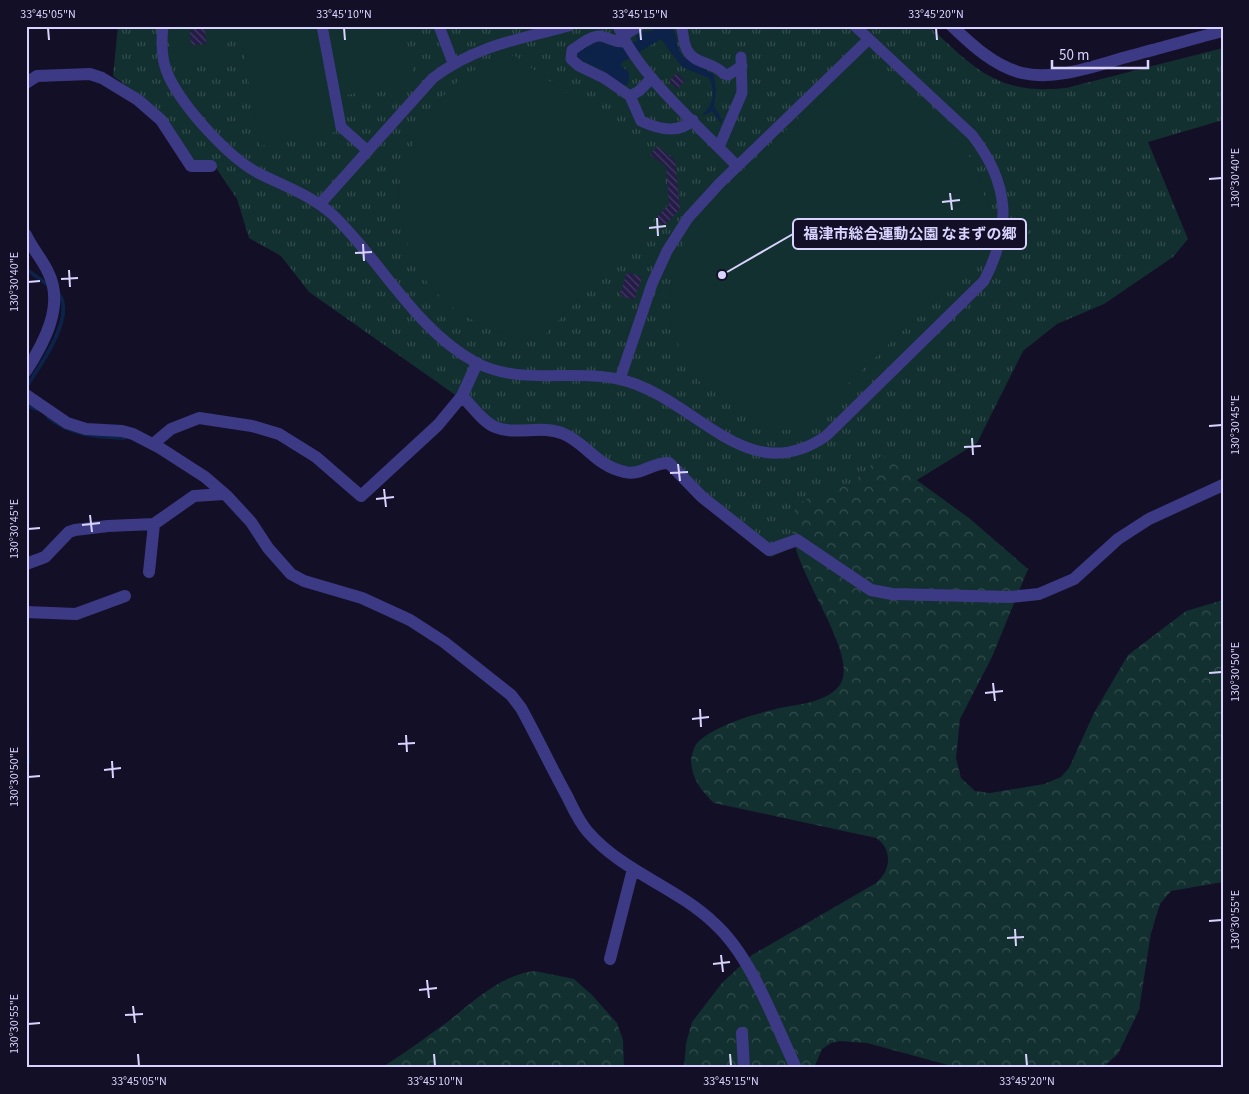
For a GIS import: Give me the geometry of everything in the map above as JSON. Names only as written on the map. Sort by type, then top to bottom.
[{"type":"street","points":[[163,26],[163,60],[169,76],[178,92],[223,148],[257,172],[306,195],[320,204],[342,225],[442,338],[458,351],[478,363],[500,371],[524,375],[588,374],[620,379],[654,392],[753,451],[769,454],[790,453],[810,447],[826,436],[984,281],[999,249],[1003,227],[1001,186],[994,168],[972,135],[855,26]]},
{"type":"street","points":[[322,26],[341,127],[368,151]]},
{"type":"street","points":[[439,26],[453,63]]},
{"type":"street","points":[[320,204],[433,78],[453,63],[474,52],[569,26]]},
{"type":"street","points":[[639,26],[622,35],[618,43],[601,36],[592,37],[572,50],[571,58],[579,66],[604,78],[630,96],[637,114],[647,123],[680,129],[693,120]]},
{"type":"street","points":[[681,26],[687,51],[692,56],[718,68],[728,75],[741,62],[742,93],[719,147]]},
{"type":"street","points":[[952,26],[985,55],[1002,65],[1022,73],[1045,74],[1098,65],[1223,31]]},
{"type":"street","points":[[622,35],[652,78],[737,166]]},
{"type":"street","points":[[620,379],[652,284],[667,251],[688,218],[737,166],[869,39]]},
{"type":"street","points":[[26,83],[37,76],[90,74],[102,78],[138,100],[161,120],[191,166],[211,166]]},
{"type":"street","points":[[630,96],[639,91],[652,78]]},
{"type":"street","points":[[26,234],[51,281],[53,295],[52,319],[49,328],[42,346],[26,371]]},
{"type":"street","points":[[153,444],[171,429],[199,418],[252,426],[280,434],[316,457],[361,496],[438,425],[462,396],[478,363]]},
{"type":"street","points":[[26,395],[67,423],[86,429],[122,431],[153,444],[205,477],[224,494],[251,522],[268,548],[291,574],[304,581],[362,598],[410,620],[444,642],[511,695],[521,708],[586,831],[603,848],[691,905],[714,923],[728,938],[748,968],[796,1068]]},
{"type":"street","points":[[462,396],[494,427],[507,430],[534,429],[563,434],[572,439],[598,461],[612,469],[627,473],[642,472],[661,462],[669,463],[702,497],[769,550],[797,540],[872,590],[892,594],[1010,597],[1039,594],[1074,579],[1118,539],[1149,519],[1223,485]]},
{"type":"street","points":[[26,564],[45,557],[69,532],[108,526],[154,524],[194,496],[224,494]]},
{"type":"street","points":[[148,572],[154,524]]},
{"type":"street","points":[[26,612],[76,614],[125,596]]},
{"type":"street","points":[[610,959],[633,869]]},
{"type":"street","points":[[742,1033],[744,1068]]},
{"type":"green space","points":[[118,26],[929,26],[975,67],[990,76],[1005,83],[1043,89],[1066,88],[1223,48],[1223,120],[1148,142],[1188,239],[1173,257],[1104,304],[1057,324],[1023,351],[977,443],[909,485],[796,546],[771,557],[730,526],[667,467],[613,475],[594,464],[574,444],[558,436],[512,435],[309,292],[281,256],[249,238],[237,199],[212,162],[196,162],[147,101],[113,76]]},
{"type":"green space","points":[[173,26],[226,26],[227,45],[221,58],[210,65],[197,66],[184,63],[175,55],[170,42]]},
{"type":"green space","points":[[239,26],[317,26],[336,132],[260,146]]},
{"type":"green space","points":[[327,26],[404,26],[415,83],[340,96]]},
{"type":"green space","points":[[514,55],[664,166],[668,204],[539,341],[513,336],[489,328],[467,317],[447,303],[430,286],[417,266],[407,243],[399,189],[400,177],[412,145],[421,126],[443,96],[462,79],[482,66]]},
{"type":"green space","points":[[871,61],[973,160],[988,208],[987,232],[981,248],[968,267],[816,415],[801,425],[786,430],[766,426],[699,381],[683,356],[672,330],[670,299],[674,264],[693,226],[715,196],[856,65]]},
{"type":"green space","points":[[882,455],[969,518],[1028,569],[992,657],[960,719],[956,758],[961,778],[975,791],[990,793],[1044,784],[1061,777],[1069,768],[1094,713],[1128,655],[1186,611],[1223,600],[1223,882],[1171,891],[1160,904],[1151,933],[1139,1010],[1118,1054],[1102,1068],[959,1068],[867,1043],[840,1041],[831,1043],[822,1049],[814,1068],[684,1068],[686,1043],[692,1022],[722,983],[752,955],[876,883],[885,872],[887,866],[888,860],[885,848],[876,838],[714,803],[698,785],[693,774],[691,762],[697,743],[715,730],[757,714],[818,700],[833,692],[839,686],[844,670],[840,650],[796,549],[792,526],[796,508],[805,500],[847,485],[861,475]]},
{"type":"green space","points":[[535,971],[574,979],[592,995],[617,1023],[623,1040],[624,1068],[381,1068],[496,985],[521,974]]},
{"type":"water","points":[[656,26],[671,27],[682,56],[714,75],[716,91],[714,106],[722,120],[721,123],[712,111],[702,116],[712,99],[713,88],[709,78],[682,67],[661,39],[621,63],[621,66],[629,72],[627,85],[621,85],[604,71],[576,58],[577,52],[598,41],[616,47],[637,41],[636,36],[640,32],[652,31]]},
{"type":"building","points":[[205,28],[206,44],[191,45],[190,30]]},
{"type":"building","points":[[677,73],[685,81],[677,89],[669,81]]},
{"type":"building","points":[[657,146],[675,160],[680,209],[664,226],[656,218],[669,204],[666,166],[650,155]]},
{"type":"building","points":[[627,272],[642,277],[634,300],[620,295]]},
{"type":"waterway","points":[[26,269],[48,285]]},
{"type":"waterway","points":[[28,384],[48,352],[60,325],[63,312],[62,301],[57,292]]},
{"type":"waterway","points":[[26,405],[37,409]]},
{"type":"waterway","points":[[48,417],[66,428],[84,434],[124,438]]},
{"type":"waterway","points":[[26,635],[28,763]]},
{"type":"place","name":"福津市総合運動公園 なまずの郷","points":[[722,275]]}]
